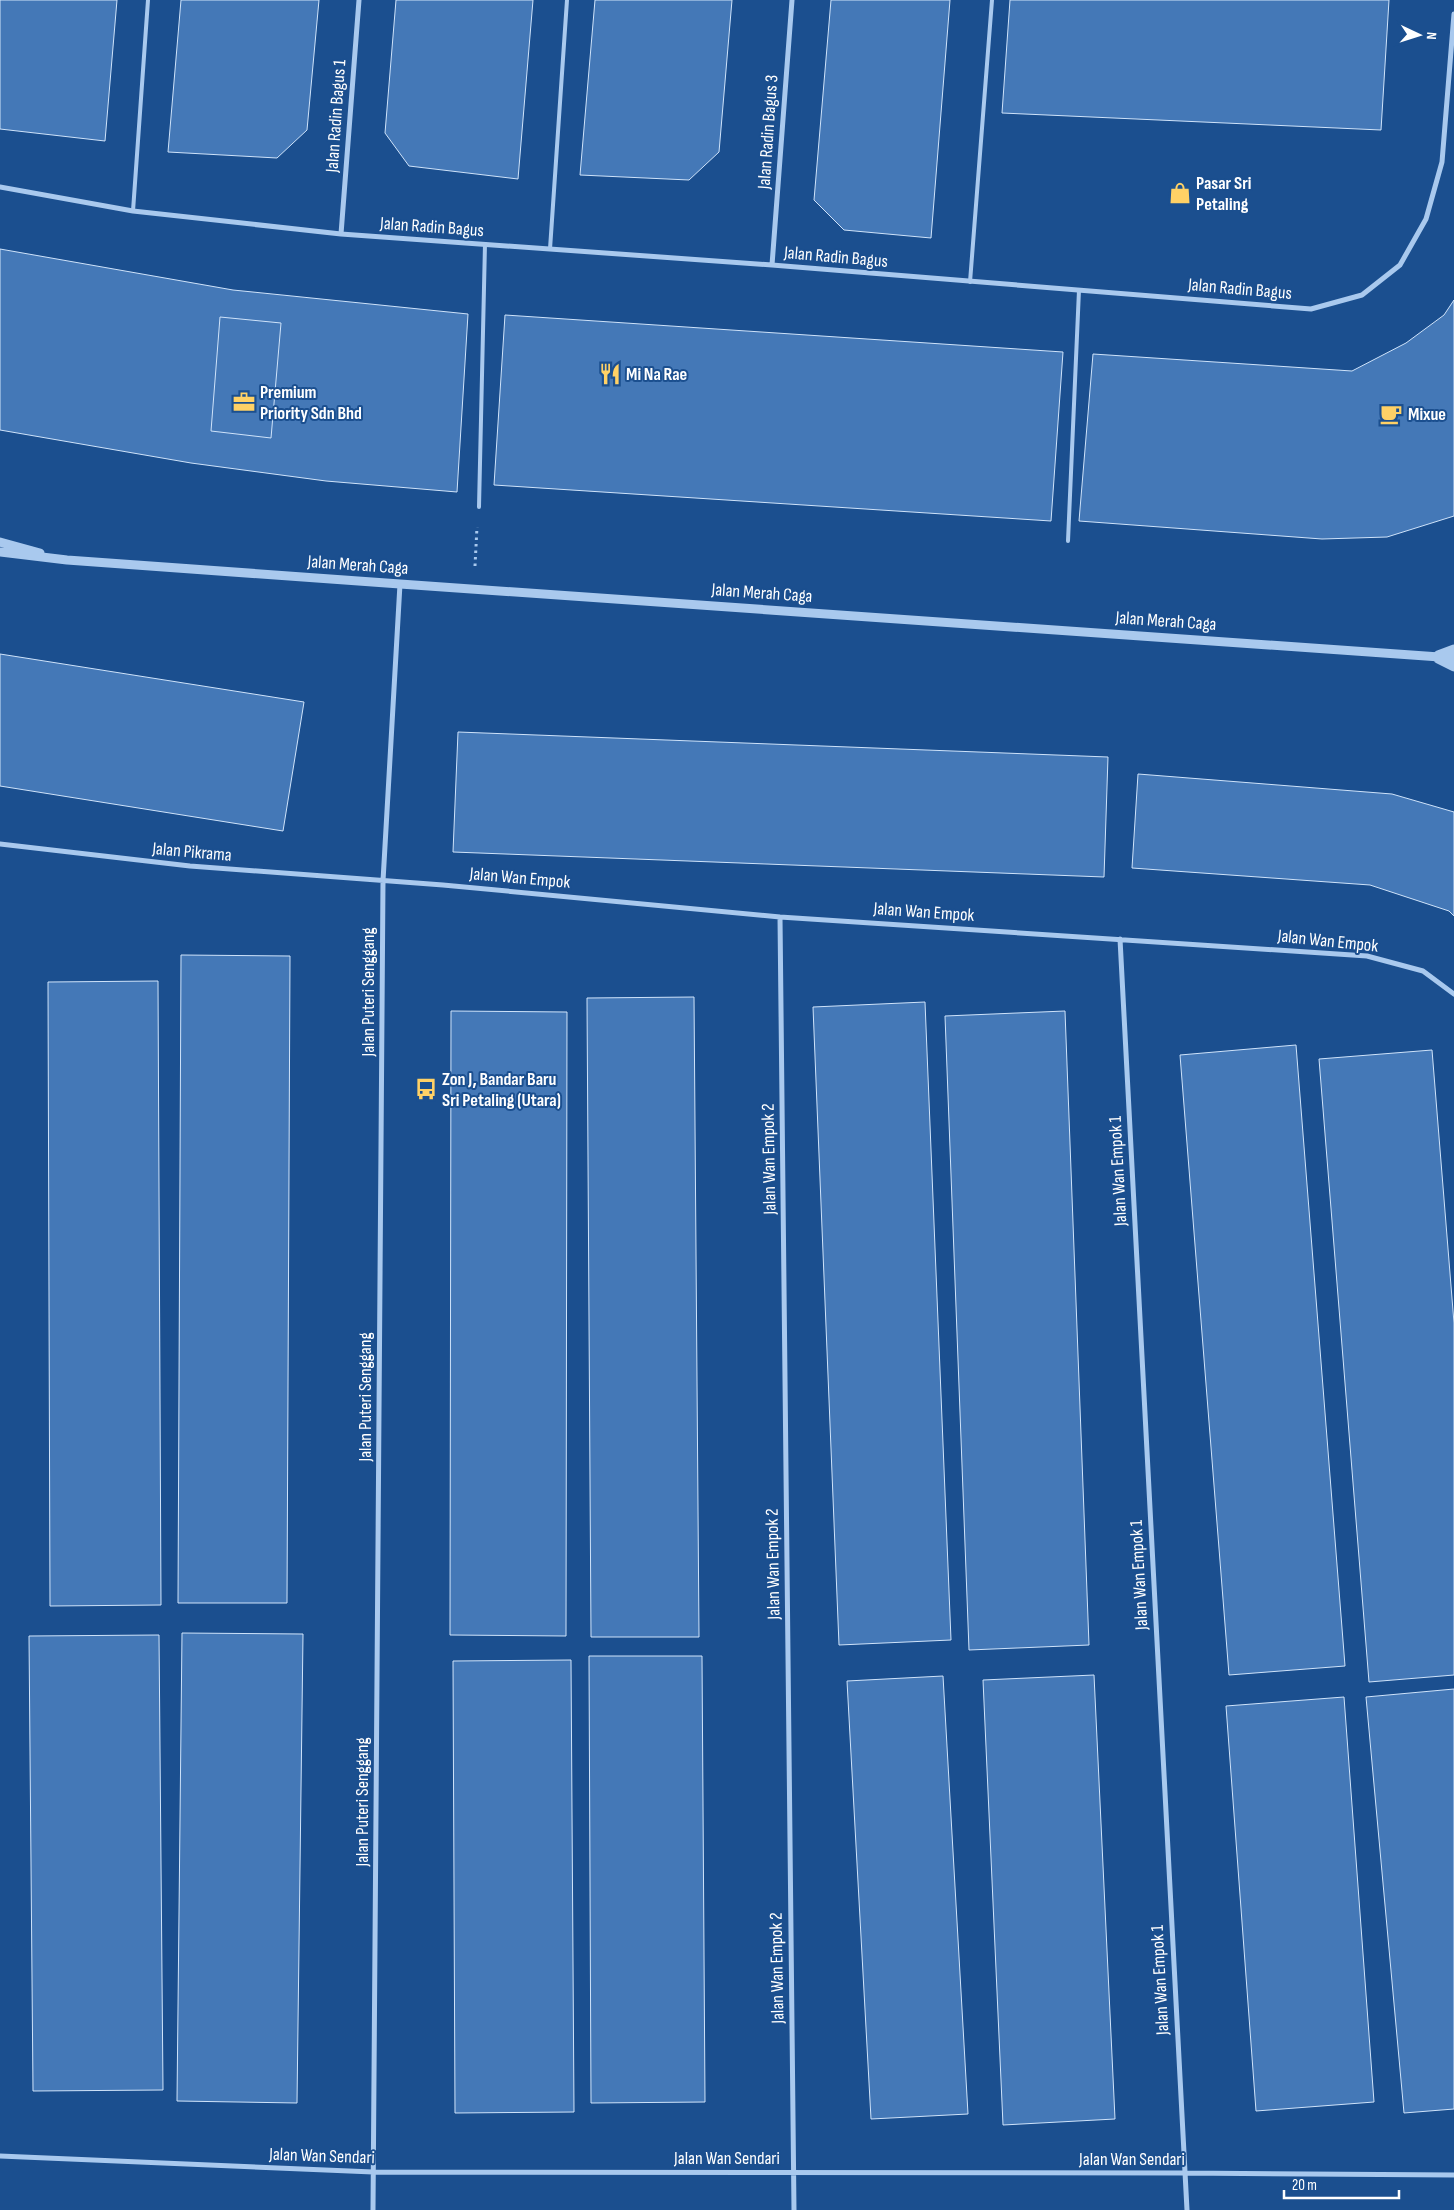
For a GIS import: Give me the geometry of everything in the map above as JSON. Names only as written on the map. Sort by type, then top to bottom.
[{"type":"street","name":"Jalan Radin Bagus 1","points":[[341,234],[359,0]]},
{"type":"street","name":"Jalan Radin Bagus 3","points":[[772,265],[792,0]]},
{"type":"street","name":"Jalan Radin Bagus","points":[[0,187],[133,211],[341,234],[772,265],[1311,309],[1362,295],[1400,265],[1426,219],[1442,162],[1454,14]]},
{"type":"street","name":"Jalan Merah Caga","points":[[0,542],[67,560]]},
{"type":"street","name":"Jalan Merah Caga","points":[[0,552],[67,560],[1454,658]]},
{"type":"street","name":"Jalan Puteri Senggang","points":[[373,2210],[383,881],[400,584]]},
{"type":"street","points":[[1433,656],[1454,649]]},
{"type":"street","points":[[1433,656],[1454,667]]},
{"type":"street","name":"Jalan Pikrama","points":[[0,844],[190,866],[383,881]]},
{"type":"street","name":"Jalan Wan Empok","points":[[383,881],[780,917],[1367,956],[1423,971],[1454,994]]},
{"type":"street","name":"Jalan Wan Empok 2","points":[[780,917],[794,2210]]},
{"type":"street","name":"Jalan Wan Empok 1","points":[[1120,939],[1187,2210]]},
{"type":"street","name":"Jalan Wan Sendari","points":[[0,2156],[373,2172],[1184,2172],[1454,2175]]},
{"type":"lane","points":[[133,211],[148,0]]},
{"type":"lane","points":[[550,249],[567,0]]},
{"type":"lane","points":[[970,282],[992,0]]},
{"type":"lane","points":[[479,507],[485,244]]},
{"type":"lane","points":[[1068,541],[1079,290]]},
{"type":"building","points":[[0,0],[117,0],[105,141],[0,129]]},
{"type":"building","points":[[181,0],[319,0],[307,130],[277,158],[168,152]]},
{"type":"building","points":[[396,0],[533,0],[518,179],[409,166],[385,133]]},
{"type":"building","points":[[595,0],[732,0],[719,152],[689,180],[580,175]]},
{"type":"building","points":[[831,0],[950,0],[931,238],[844,230],[814,200]]},
{"type":"building","points":[[1010,0],[1389,0],[1381,130],[1002,113]]},
{"type":"building","points":[[0,249],[233,290],[468,314],[457,492],[326,481],[191,463],[0,430]]},
{"type":"building","points":[[1454,300],[1454,516],[1387,537],[1322,539],[1079,521],[1093,354],[1352,371],[1406,343],[1444,315]]},
{"type":"building","points":[[505,315],[1063,352],[1051,521],[494,485]]},
{"type":"building","name":"Premium Priority Sdn Bhd","points":[[220,317],[281,323],[271,438],[211,431]]},
{"type":"building","points":[[0,654],[304,702],[283,831],[0,786]]},
{"type":"building","points":[[458,732],[1108,757],[1104,877],[453,852]]},
{"type":"building","points":[[1138,774],[1392,794],[1454,812],[1454,916],[1449,911],[1370,885],[1132,868]]},
{"type":"building","points":[[181,955],[290,956],[287,1603],[178,1603]]},
{"type":"building","points":[[158,981],[161,1605],[50,1606],[48,982]]},
{"type":"building","points":[[694,997],[699,1637],[591,1637],[587,998]]},
{"type":"building","points":[[925,1002],[951,1640],[839,1645],[813,1007]]},
{"type":"building","points":[[451,1011],[567,1012],[566,1636],[450,1635]]},
{"type":"building","points":[[1065,1011],[1089,1645],[969,1650],[945,1016]]},
{"type":"building","points":[[1296,1045],[1345,1666],[1229,1675],[1180,1055]]},
{"type":"building","points":[[1432,1050],[1454,1323],[1454,1675],[1369,1682],[1319,1059]]},
{"type":"building","points":[[182,1633],[303,1634],[297,2103],[177,2101]]},
{"type":"building","points":[[159,1635],[163,2090],[33,2091],[29,1636]]},
{"type":"building","points":[[589,1656],[702,1656],[705,2102],[591,2103]]},
{"type":"building","points":[[571,1660],[574,2112],[455,2113],[453,1661]]},
{"type":"building","points":[[1094,1675],[1115,2119],[1003,2125],[983,1680]]},
{"type":"building","points":[[943,1676],[968,2114],[871,2119],[847,1681]]},
{"type":"building","points":[[1454,1689],[1454,2109],[1404,2113],[1366,1697]]},
{"type":"building","points":[[1344,1697],[1374,2102],[1256,2111],[1226,1706]]},
{"type":"place","name":"Pasar Sri Petaling","points":[[1180,193]]},
{"type":"place","name":"Mi Na Rae","points":[[610,374]]},
{"type":"place","name":"Premium Priority Sdn Bhd","points":[[244,402]]},
{"type":"place","name":"Mixue","points":[[1391,414]]},
{"type":"place","name":"Zon J, Bandar Baru Sri Petaling (Utara)","points":[[426,1089]]}]
